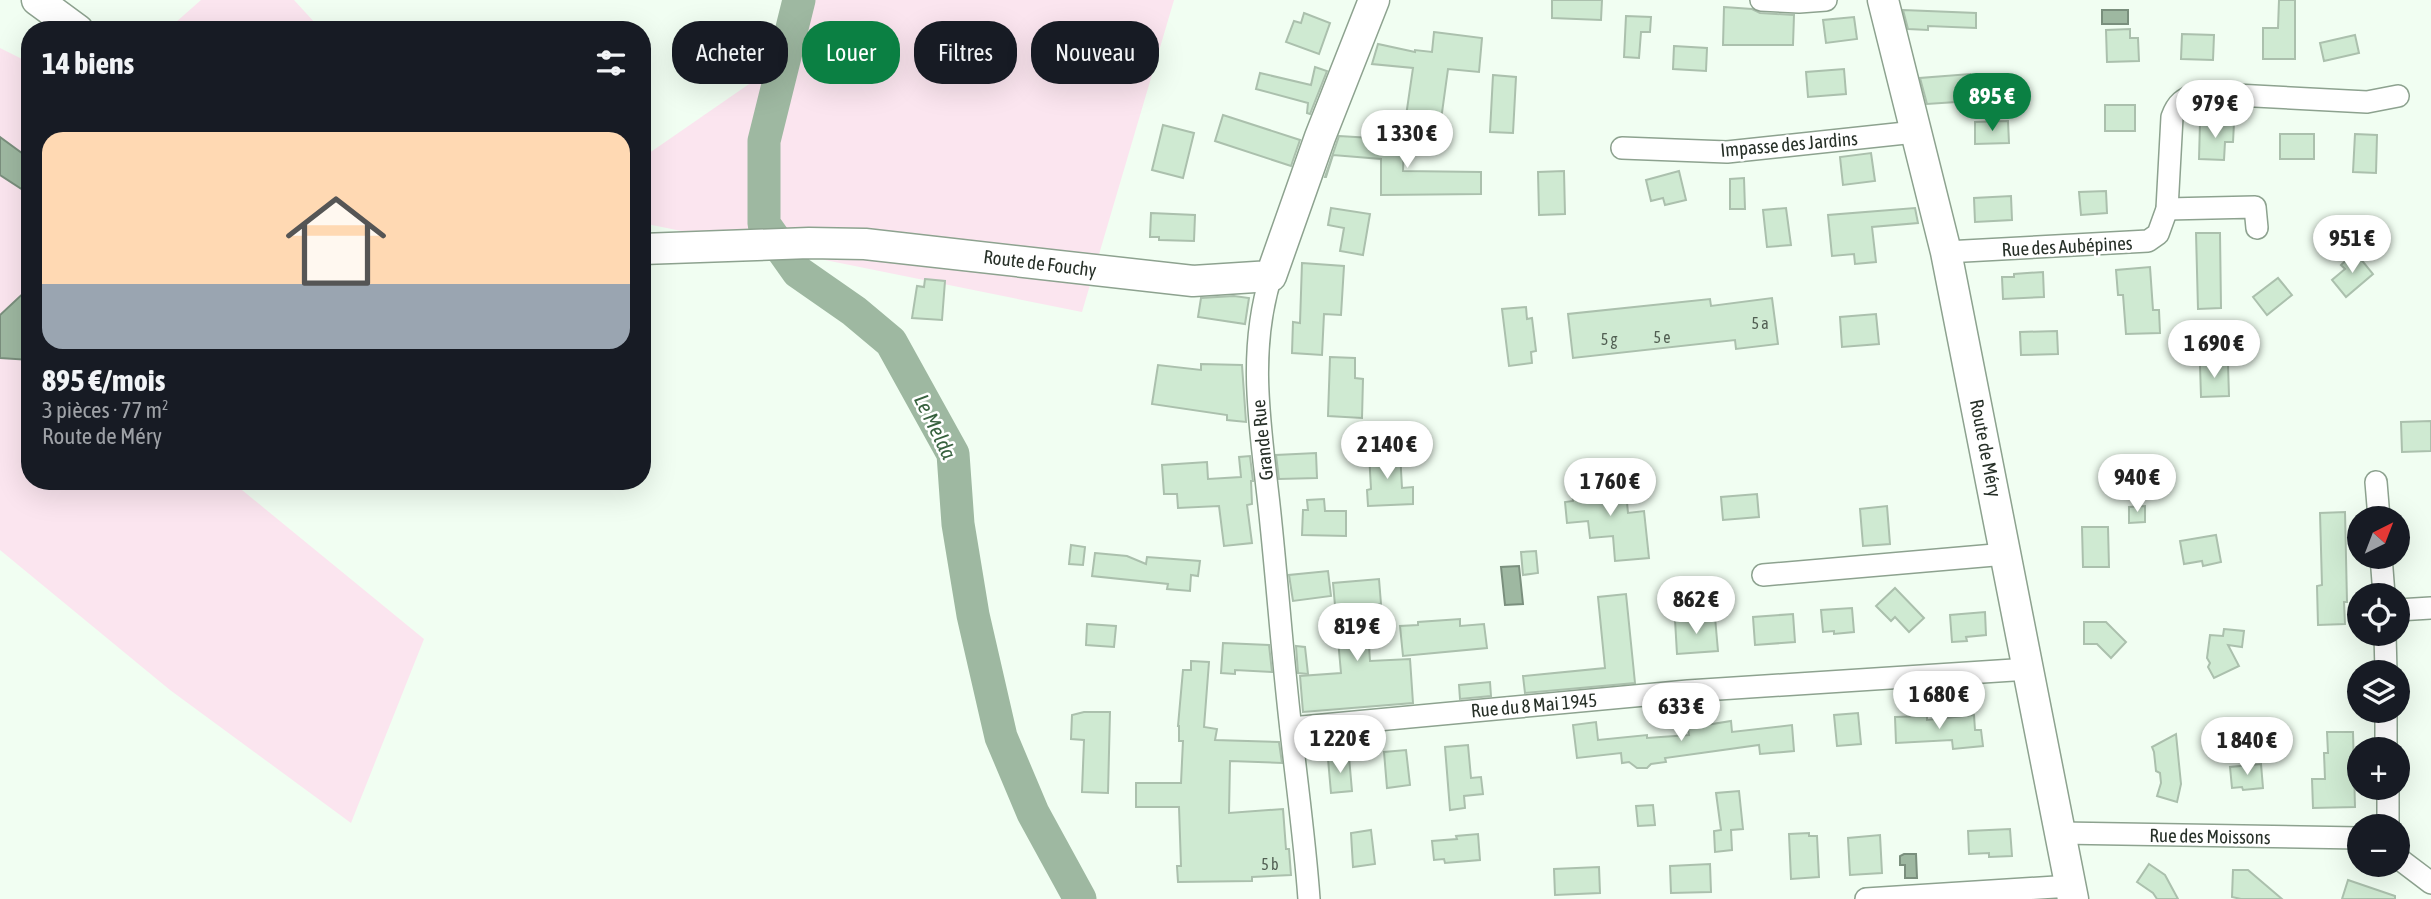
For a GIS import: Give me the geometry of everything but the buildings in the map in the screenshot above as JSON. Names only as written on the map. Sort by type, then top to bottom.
[{"type":"street","points":[[37,0],[66,21]]},
{"type":"street","name":"Grande Rue","points":[[1309,899],[1258,415],[1258,333],[1270,276],[1374,0]]},
{"type":"street","points":[[1761,0],[1826,0]]},
{"type":"street","name":"Route de Méry","points":[[1883,0],[1946,252],[2072,892]]},
{"type":"street","name":"Rue des Aubépines","points":[[1946,252],[2148,242],[2158,234],[2167,209],[2172,117],[2176,105],[2184,98],[2197,93],[2367,102],[2398,96]]},
{"type":"street","name":"Impasse des Jardins","points":[[1622,148],[1727,152],[1915,132]]},
{"type":"street","points":[[2167,209],[2255,207],[2257,228]]},
{"type":"street","name":"Route de Fouchy","points":[[651,249],[809,243],[865,244],[1193,281],[1270,276]]},
{"type":"street","points":[[2376,482],[2378,506]]},
{"type":"street","points":[[1763,575],[2006,554]]},
{"type":"street","points":[[2410,609],[2431,608]]},
{"type":"street","name":"Rue du 8 Mai 1945","points":[[1291,728],[1688,691],[2029,669]]},
{"type":"street","name":"Rue des Moissons","points":[[2061,833],[2347,838]]},
{"type":"street","points":[[2410,867],[2431,883]]},
{"type":"street","points":[[1866,899],[2072,892]]},
{"type":"shaded area","points":[[201,0],[294,0],[313,21],[177,21]]},
{"type":"shaded area","points":[[800,0],[1174,0],[1159,51],[1159,21],[1031,21],[1031,84],[1149,84],[1082,312],[651,225],[651,152],[749,84],[788,84],[788,21]]},
{"type":"shaded area","points":[[2102,10],[2128,10],[2128,24],[2102,24]]},
{"type":"shaded area","points":[[0,48],[21,58],[21,490],[242,490],[424,639],[351,823],[170,690],[0,550]]},
{"type":"shaded area","points":[[0,137],[21,152],[21,189],[0,175]]},
{"type":"shaded area","points":[[21,295],[21,359],[0,358],[0,315]]},
{"type":"shaded area","points":[[1519,566],[1523,604],[1505,605],[1501,567]]},
{"type":"shaded area","points":[[1916,854],[1917,878],[1905,878],[1905,865],[1900,865],[1900,856]]},
{"type":"waterway","name":"Le Melda","points":[[799,0],[764,141],[764,224],[798,272],[854,311],[891,342],[953,454],[958,524],[973,615],[1001,737],[1033,813],[1080,899]]}]
